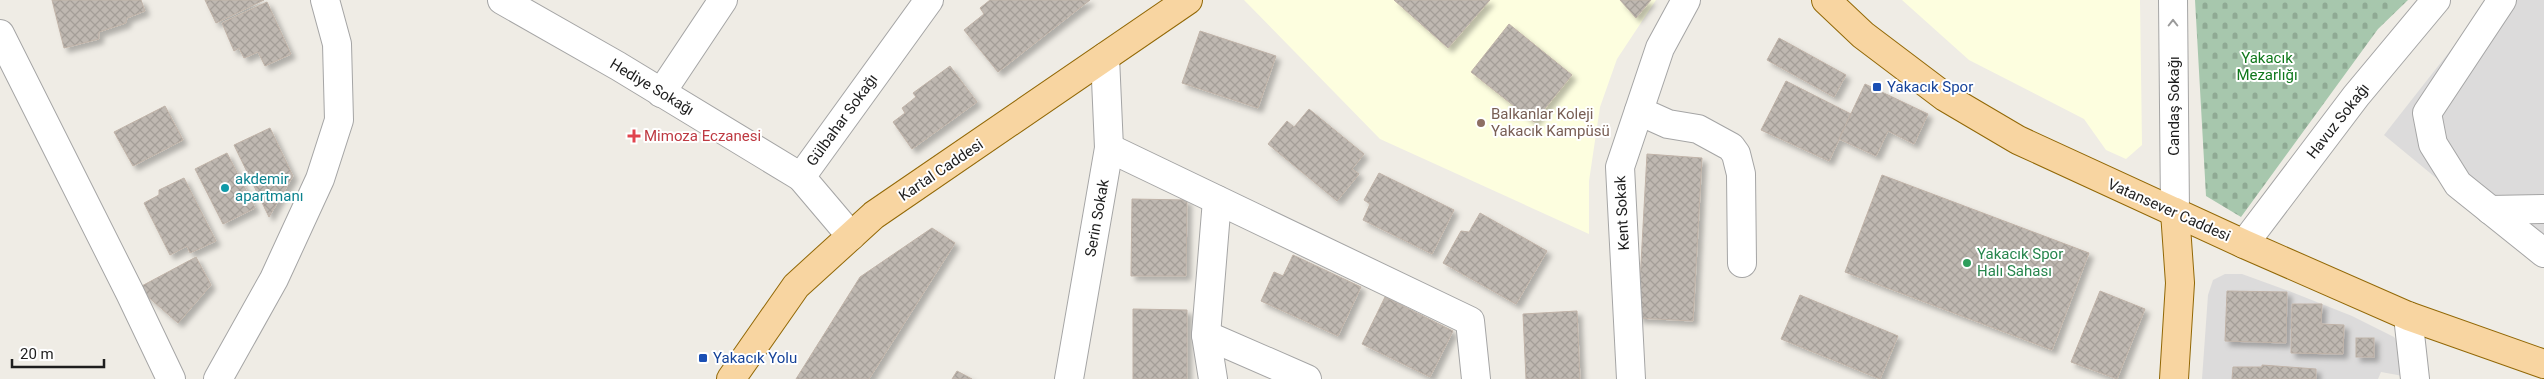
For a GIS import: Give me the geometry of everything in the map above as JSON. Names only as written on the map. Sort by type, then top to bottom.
[{"type":"main road","name":"Kartal Caddesi","points":[[731,379],[796,286],[874,215],[1188,0]]},
{"type":"main road","name":"Vatansever Caddesi","points":[[1826,0],[1863,35],[1945,97],[2018,140],[2244,244],[2408,316],[2544,364]]},
{"type":"main road","points":[[2174,379],[2180,283],[2175,212]]},
{"type":"street","points":[[218,379],[274,279],[320,178],[339,120],[337,44],[325,0]]},
{"type":"street","name":"Hediye Sokağı","points":[[502,0],[661,92],[801,177]]},
{"type":"street","points":[[661,92],[723,0]]},
{"type":"street","name":"Gülbahar Sokağı","points":[[851,236],[801,177],[929,0]]},
{"type":"street","name":"Kent Sokak","points":[[1631,379],[1620,167],[1660,48],[1686,0]]},
{"type":"street","name":"Candaş Sokağı","points":[[2173,0],[2175,212]]},
{"type":"street","name":"Havuz Sokağı","points":[[2244,244],[2356,96],[2436,0]]},
{"type":"street","points":[[2502,0],[2427,113],[2433,144],[2458,184],[2544,253]]},
{"type":"street","points":[[0,34],[171,379]]},
{"type":"street","name":"Serin Sokak","points":[[1069,379],[1108,148],[1106,57]]},
{"type":"street","points":[[1639,112],[1668,124],[1698,129],[1732,147],[1736,154],[1741,174],[1742,262]]},
{"type":"street","points":[[1108,148],[1470,321],[1476,379]]},
{"type":"street","points":[[1213,379],[1206,335],[1217,200]]},
{"type":"street","points":[[2490,210],[2544,209]]},
{"type":"street","points":[[2408,316],[2415,379]]},
{"type":"street","points":[[1206,335],[1307,379]]},
{"type":"shaded area","name":"Balkanlar Koleji Yakacık Kampüsü","points":[[1244,0],[1656,0],[1617,59],[1600,107],[1589,181],[1589,234],[1380,139]]},
{"type":"shaded area","points":[[1902,0],[2140,0],[2142,145],[2126,159],[2106,150],[2084,119],[1969,60]]},
{"type":"shaded area","points":[[2490,0],[2544,0],[2544,267],[2384,135]]},
{"type":"shaded area","points":[[2225,274],[2242,274],[2289,291],[2352,316],[2394,337],[2402,348],[2403,376],[2381,372],[2378,379],[2202,379],[2208,295],[2213,280]]},
{"type":"green space","name":"Yakacık Mezarlığı","points":[[2195,0],[2408,0],[2378,29],[2241,217],[2206,196]]},
{"type":"building","points":[[52,0],[141,0],[145,11],[127,18],[126,23],[99,32],[99,39],[64,48]]},
{"type":"building","points":[[205,0],[264,0],[216,23]]},
{"type":"building","points":[[990,0],[1090,0],[998,72],[964,30],[984,14],[980,8]]},
{"type":"building","points":[[1394,0],[1490,0],[1448,48]]},
{"type":"building","points":[[1620,0],[1651,0],[1636,18]]},
{"type":"building","points":[[267,2],[291,54],[265,66],[258,52],[244,58],[239,48],[234,51],[222,23]]},
{"type":"building","points":[[1509,24],[1572,75],[1534,122],[1471,72]]},
{"type":"building","points":[[1200,31],[1276,56],[1258,108],[1182,83]]},
{"type":"building","points":[[1779,38],[1846,75],[1834,97],[1767,60]]},
{"type":"building","points":[[950,66],[977,102],[912,149],[893,122],[905,113],[902,108],[916,97],[913,93]]},
{"type":"building","points":[[1786,81],[1851,114],[1829,161],[1761,130]]},
{"type":"building","points":[[1865,84],[1928,114],[1914,144],[1888,131],[1876,156],[1839,139]]},
{"type":"building","points":[[165,106],[183,140],[133,166],[114,132]]},
{"type":"building","points":[[1309,109],[1364,154],[1352,169],[1359,174],[1337,201],[1268,144],[1287,121],[1294,127]]},
{"type":"building","points":[[270,128],[293,176],[269,217],[234,145]]},
{"type":"building","name":"akdemir apartmanı","points":[[227,153],[255,208],[223,224],[195,169]]},
{"type":"building","points":[[1647,154],[1702,158],[1693,321],[1638,318]]},
{"type":"building","points":[[1379,173],[1454,210],[1432,254],[1363,220],[1370,204],[1364,200]]},
{"type":"building","name":"Yakacık Spor Halı Sahası","points":[[1882,175],[2089,253],[2052,350],[1845,272]]},
{"type":"building","points":[[184,178],[216,241],[190,253],[187,246],[170,255],[144,203],[159,195],[159,190]]},
{"type":"building","points":[[1132,199],[1187,200],[1186,276],[1131,276]]},
{"type":"building","points":[[1480,213],[1547,251],[1516,304],[1443,263],[1461,231],[1469,232]]},
{"type":"building","points":[[932,228],[955,243],[869,379],[796,379],[860,277]]},
{"type":"building","points":[[1293,255],[1361,287],[1338,336],[1261,301],[1274,272],[1283,276]]},
{"type":"building","points":[[196,257],[211,285],[178,323],[138,288]]},
{"type":"building","points":[[2100,291],[2145,309],[2117,379],[2071,362]]},
{"type":"building","points":[[2227,291],[2287,292],[2286,343],[2225,341]]},
{"type":"building","points":[[1800,295],[1898,336],[1880,379],[1781,339]]},
{"type":"building","points":[[1385,297],[1453,331],[1430,377],[1362,344]]},
{"type":"building","points":[[2292,304],[2322,304],[2321,324],[2344,325],[2343,354],[2291,353]]},
{"type":"building","points":[[1133,309],[1187,310],[1187,379],[1133,379]]},
{"type":"building","points":[[1577,311],[1580,379],[1526,379],[1523,314]]},
{"type":"building","points":[[2356,338],[2374,338],[2374,357],[2356,357]]},
{"type":"building","points":[[2262,365],[2316,369],[2316,379],[2232,379],[2233,367],[2262,367]]},
{"type":"building","points":[[957,371],[972,379],[952,379]]},
{"type":"place","name":"Yakacık Spor","points":[[1877,87]]},
{"type":"place","name":"Balkanlar Koleji Yakacık Kampüsü","points":[[1481,123]]},
{"type":"place","name":"Mimoza Eczanesi","points":[[634,136]]},
{"type":"place","name":"akdemir apartmanı","points":[[225,188]]},
{"type":"place","name":"Yakacık Spor Halı Sahası","points":[[1967,263]]},
{"type":"place","name":"Yakacık Yolu","points":[[703,358]]}]
